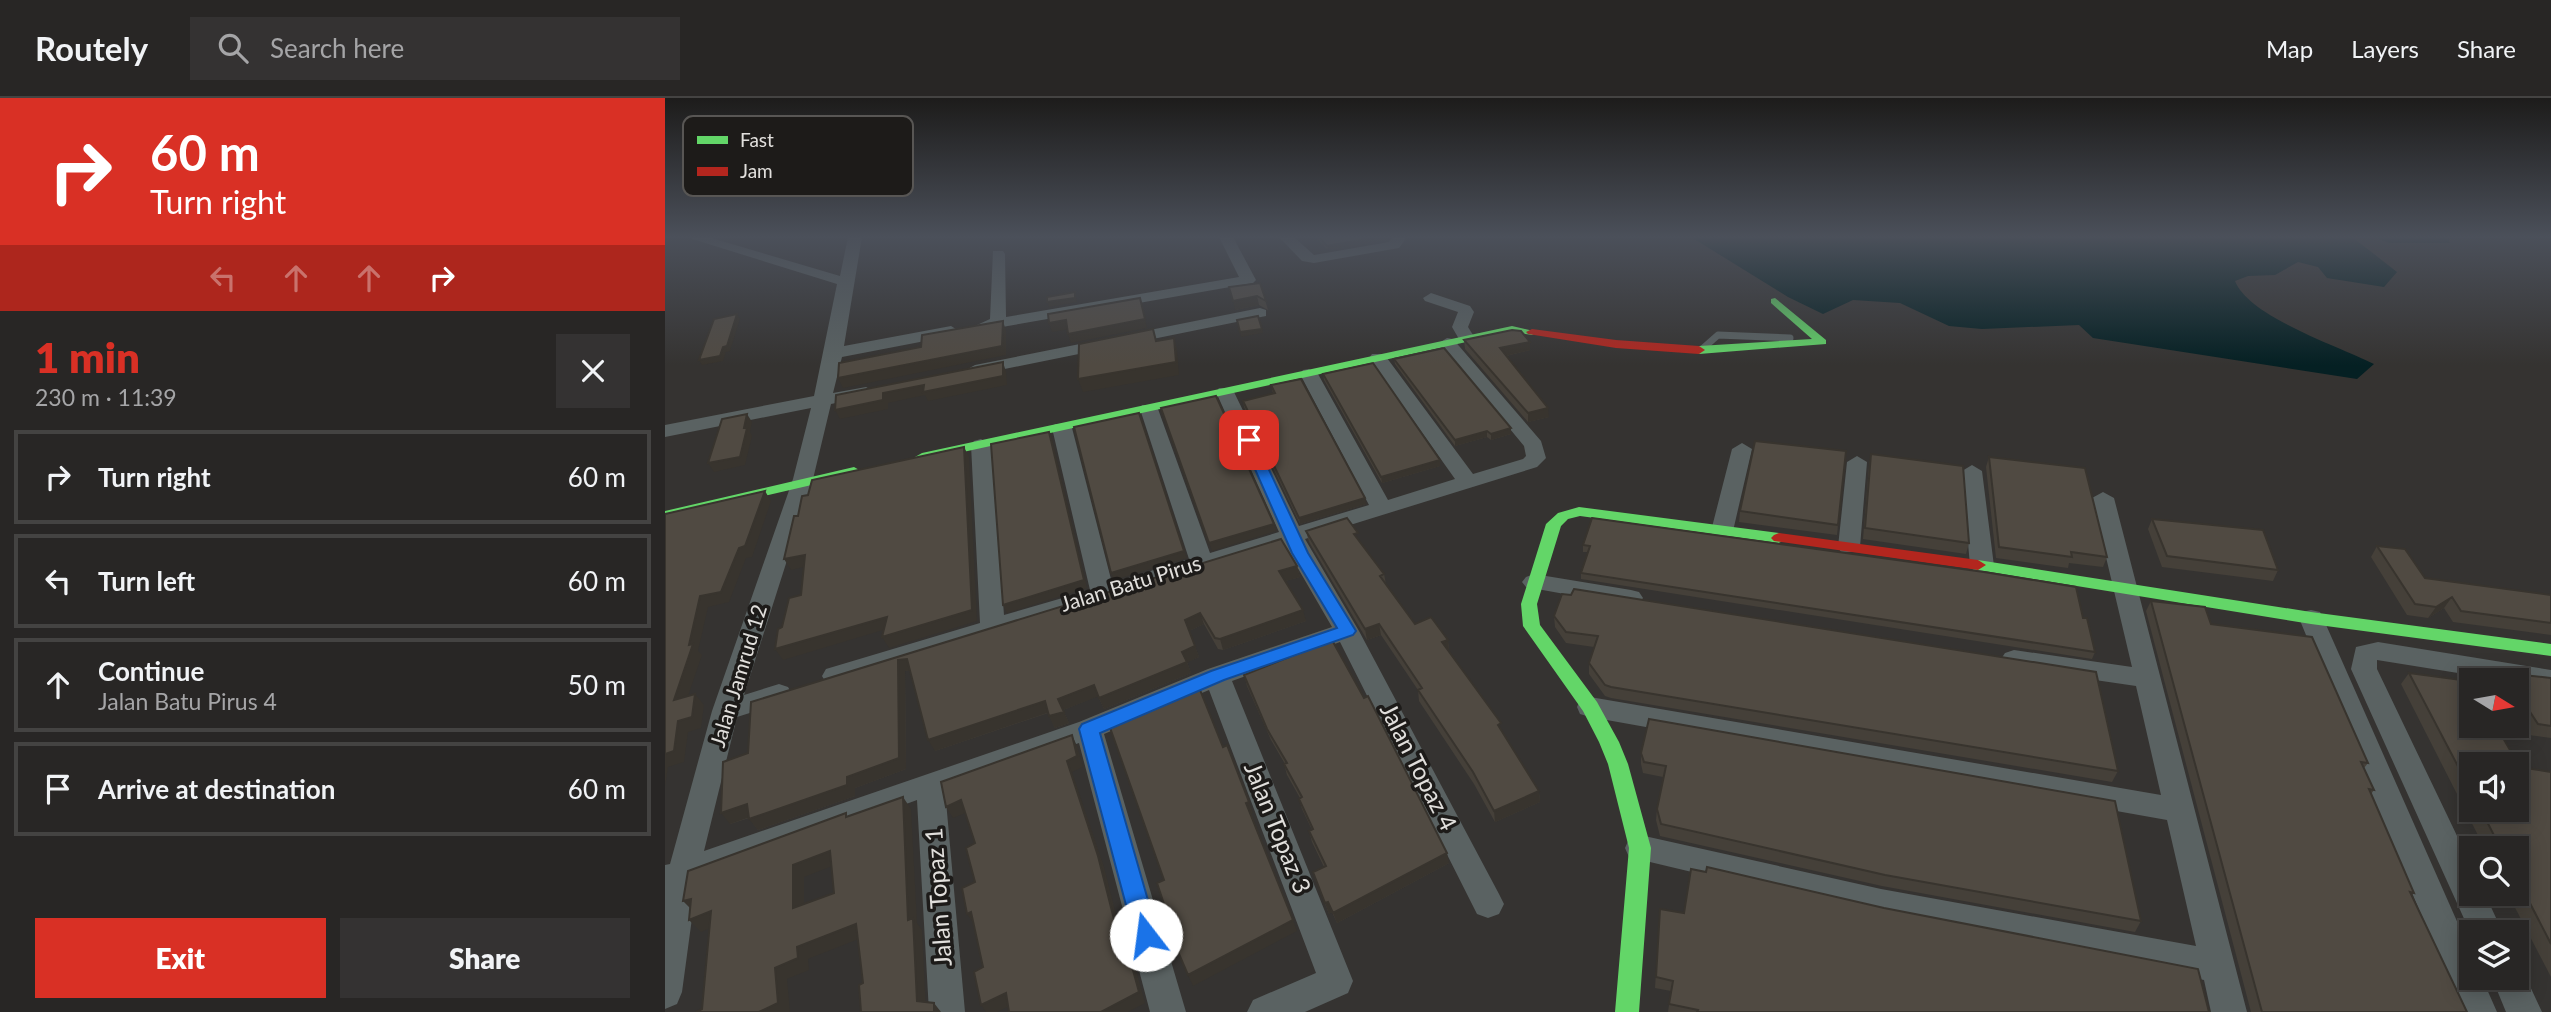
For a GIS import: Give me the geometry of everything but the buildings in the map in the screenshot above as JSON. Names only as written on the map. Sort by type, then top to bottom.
[{"type":"street","points":[[837,280],[845,282]]},
{"type":"street","points":[[998,280],[999,323]]},
{"type":"street","points":[[834,353],[1244,280]]},
{"type":"street","name":"Jalan Jamrud 12","points":[[665,992],[674,876],[725,711],[804,474],[834,353],[845,282]]},
{"type":"street","points":[[1431,299],[1464,309],[1466,312],[1460,336]]},
{"type":"street","points":[[904,461],[1378,358],[1460,336],[1512,329],[1616,344],[1701,350],[1820,344],[1821,340],[1775,302]]},
{"type":"street","points":[[957,373],[1260,313]]},
{"type":"street","name":"Jalan Batu Pirus","points":[[725,711],[1102,592],[1295,537],[1529,463],[1536,458],[1534,445],[1460,336]]},
{"type":"street","points":[[1378,358],[1468,482]]},
{"type":"street","points":[[1308,373],[1382,509]]},
{"type":"street","points":[[665,432],[879,389]]},
{"type":"street","name":"Jalan Topaz 4","points":[[1225,392],[1295,537],[1300,553],[1347,631],[1488,904]]},
{"type":"street","points":[[1149,409],[1202,562]]},
{"type":"street","points":[[1062,428],[1102,592]]},
{"type":"street","points":[[981,445],[993,626]]},
{"type":"street","points":[[1722,531],[1742,449]]},
{"type":"street","points":[[1849,547],[1857,462]]},
{"type":"street","points":[[665,515],[804,474],[866,469]]},
{"type":"street","points":[[1972,471],[1982,566]]},
{"type":"street","points":[[2103,498],[2124,590],[2150,679],[2229,1012]]},
{"type":"street","points":[[1627,1012],[1640,848],[1618,764],[1590,707],[1532,626],[1529,604],[1554,524],[1563,516],[1579,511],[1849,547],[2311,618],[2551,650]]},
{"type":"street","points":[[1534,582],[1654,602]]},
{"type":"street","points":[[2311,618],[2479,1012]]},
{"type":"street","points":[[674,876],[930,783],[1089,729],[1217,676],[1347,631]]},
{"type":"street","points":[[2418,631],[2434,662]]},
{"type":"street","points":[[2481,920],[2364,669],[2365,653],[2378,652],[2551,679]]},
{"type":"street","points":[[1989,656],[2150,679]]},
{"type":"street","name":"Jalan Topaz 3","points":[[1217,676],[1336,981],[1265,1012]]},
{"type":"street","points":[[1590,707],[1813,743],[2180,810]]},
{"type":"street","points":[[2357,726],[2393,731]]},
{"type":"street","points":[[1089,729],[1168,1012]]},
{"type":"street","name":"Jalan Topaz 1","points":[[930,783],[947,1012]]},
{"type":"street","points":[[1640,848],[1881,903],[2216,966]]},
{"type":"street","points":[[2514,990],[2524,1012]]},
{"type":"water","points":[[1760,280],[2239,280],[2235,281],[2244,294],[2276,319],[2374,364],[2357,379],[2093,338],[2079,325],[1982,329],[1949,326],[1900,303],[1853,300],[1823,314]]},
{"type":"water","points":[[2337,280],[2390,280],[2384,287]]},
{"type":"traffic: fast","points":[[1699,350],[1822,342],[1775,301]]},
{"type":"traffic: fast","points":[[922,457],[1512,329],[1532,332]]},
{"type":"traffic: fast","points":[[665,515],[854,471]]},
{"type":"traffic: fast","points":[[1627,1012],[1640,848],[1618,764],[1609,742],[1590,707],[1532,626],[1529,604],[1554,524],[1563,516],[1579,511],[1779,538]]},
{"type":"traffic: fast","points":[[1978,565],[2311,618],[2551,650]]},
{"type":"traffic: jam","points":[[1532,332],[1616,344],[1699,350]]},
{"type":"traffic: jam","points":[[1779,538],[1978,565]]},
{"type":"route","points":[[1146,935],[1089,729],[1217,676],[1347,631],[1300,553],[1249,440]]}]
